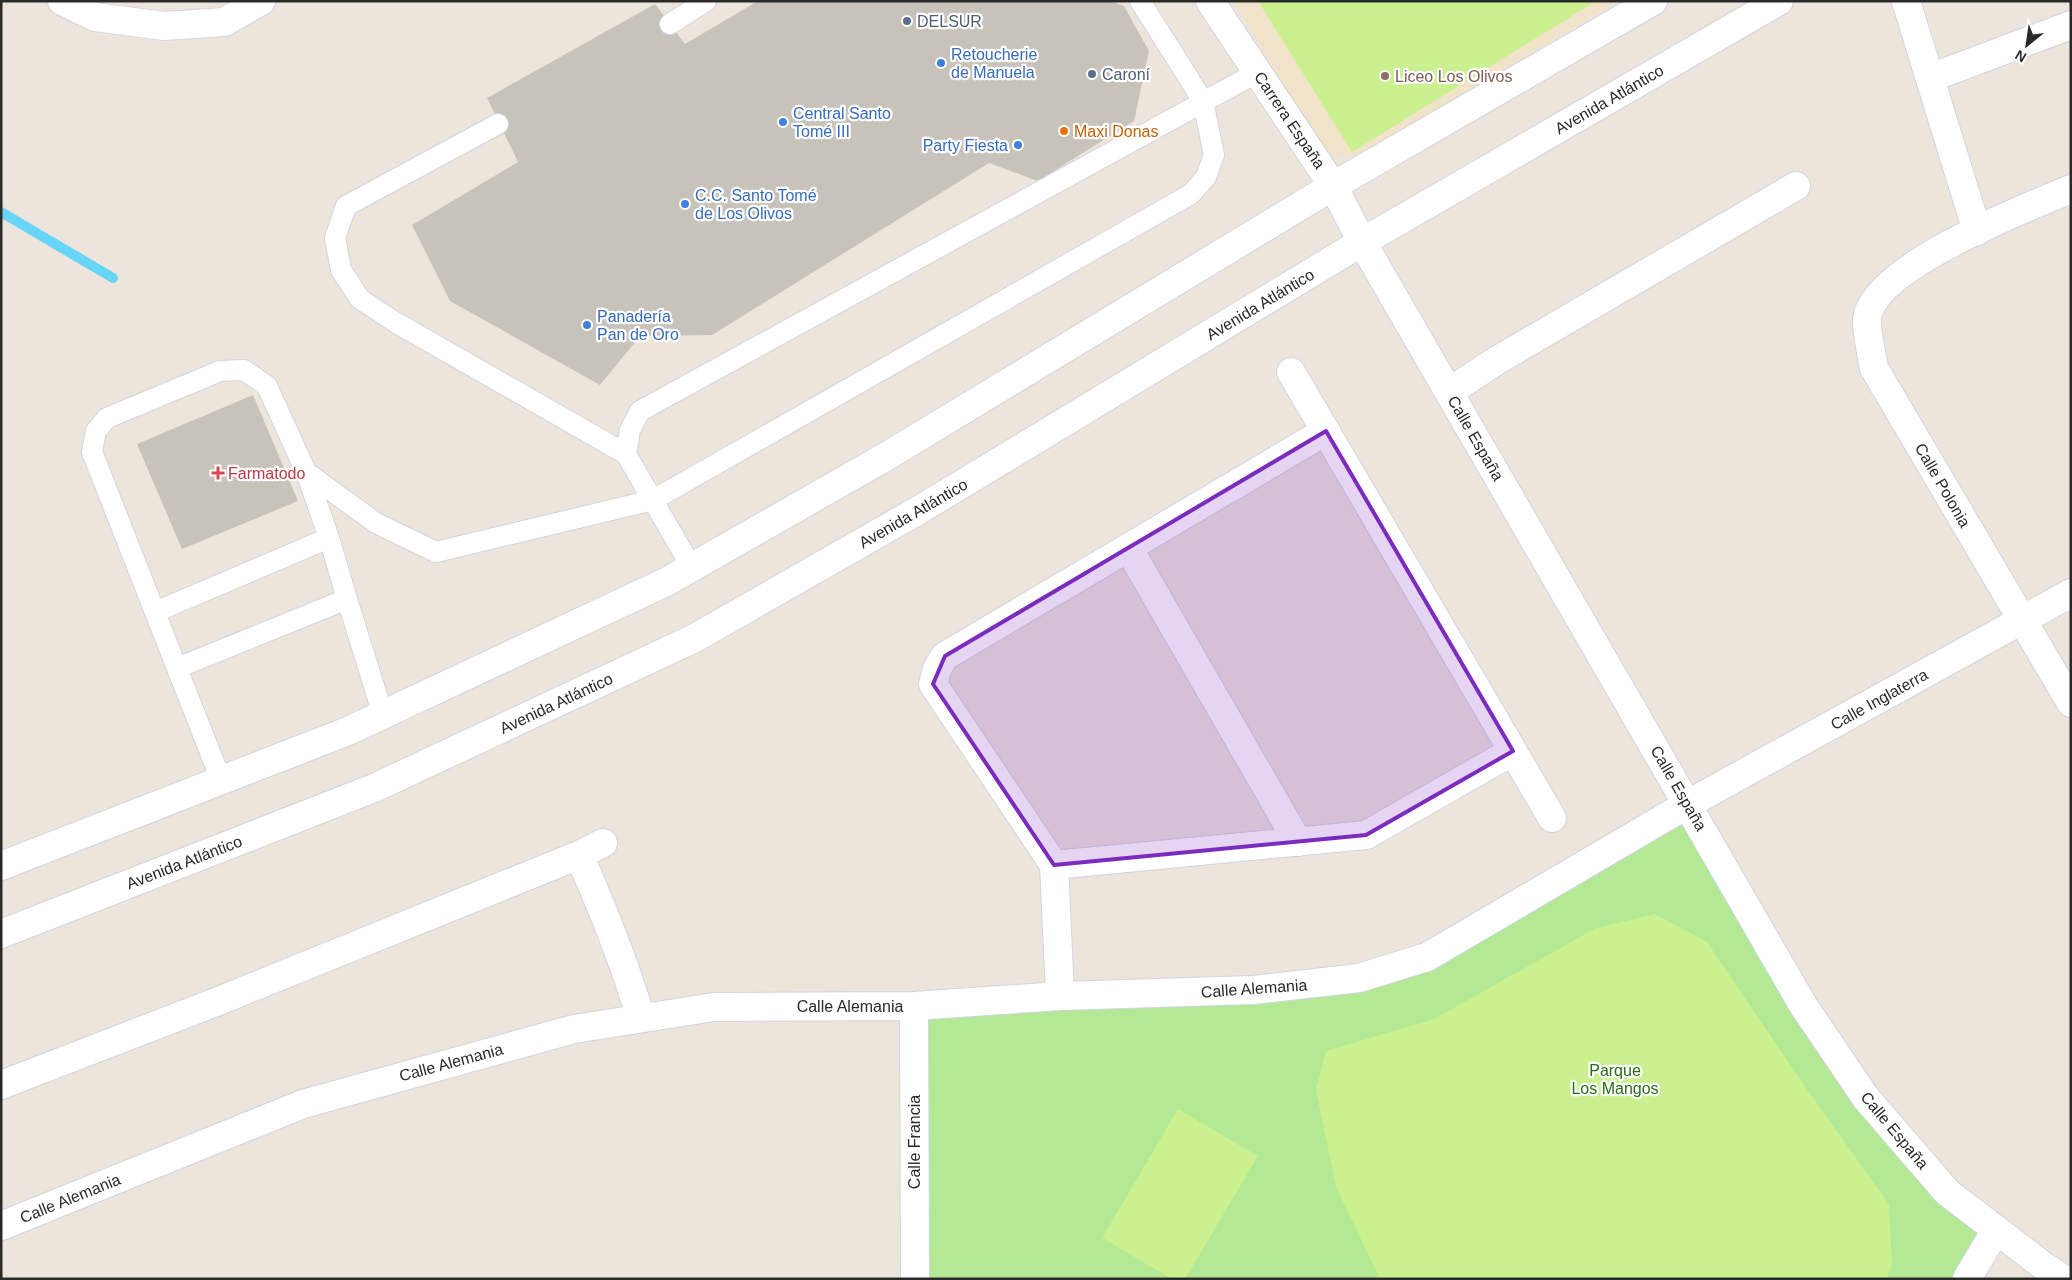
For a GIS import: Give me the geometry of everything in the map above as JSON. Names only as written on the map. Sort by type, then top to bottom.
[{"type":"street","points":[[62,1],[95,17],[164,26],[224,22],[261,1]]},
{"type":"street","name":"Carrera España","points":[[1210,1],[1333,186],[1362,242]]},
{"type":"street","points":[[1,866],[348,731],[666,582],[887,456],[1333,186],[1653,1]]},
{"type":"street","name":"Avenida Atlántico","points":[[1,934],[374,788],[695,638],[919,510],[1362,242],[1779,1]]},
{"type":"street","points":[[1906,1],[1977,231]]},
{"type":"street","points":[[1930,78],[2071,25]]},
{"type":"street","points":[[1449,392],[1496,361],[1796,186]]},
{"type":"street","name":"Calle Polonia","points":[[2071,189],[2002,218],[1908,268],[1876,298],[1867,318],[1874,368],[2071,703]]},
{"type":"street","name":"Calle España","points":[[1362,242],[1803,1005],[1866,1098],[1947,1192],[2063,1279]]},
{"type":"street","points":[[1291,372],[1552,818]]},
{"type":"street","points":[[1060,996],[1054,865],[933,684],[937,669],[946,656],[1326,431]]},
{"type":"street","points":[[1129,549],[1298,842]]},
{"type":"street","name":"Calle Inglaterra","points":[[1688,804],[2071,593]]},
{"type":"street","points":[[1054,865],[1366,835],[1513,752]]},
{"type":"street","name":"Calle Alemania","points":[[1,1226],[303,1104],[574,1028],[714,1008],[914,1006],[1060,996],[1253,990],[1359,978],[1427,957],[1688,804]]},
{"type":"street","points":[[1,1085],[216,1002],[579,855],[604,843]]},
{"type":"street","points":[[579,855],[607,918],[628,973],[641,1018]]},
{"type":"street","name":"Calle Francia","points":[[914,1006],[915,1279]]},
{"type":"street","points":[[1967,1279],[1996,1230]]},
{"type":"lane","points":[[670,24],[706,1]]},
{"type":"lane","points":[[306,472],[376,523],[436,552],[653,500],[1192,194],[1206,177],[1214,155],[1203,101],[1140,1]]},
{"type":"lane","points":[[626,454],[630,430],[640,411],[1258,72]]},
{"type":"lane","points":[[498,124],[346,206],[335,238],[342,270],[360,298],[395,322],[626,454],[692,568]]},
{"type":"lane","points":[[221,780],[92,452],[96,431],[107,418],[220,371],[244,370],[267,386],[306,472],[329,538],[383,715]]},
{"type":"lane","points":[[155,612],[329,538]]},
{"type":"lane","points":[[177,668],[347,599]]},
{"type":"highlighted area","points":[[1326,431],[1513,751],[1366,835],[1054,865],[933,684],[945,656]]},
{"type":"shaded area","name":"Liceo Los Olivos","points":[[1234,1],[1618,1],[1362,154],[1339,156],[1323,151]]},
{"type":"green space","name":"Liceo Los Olivos","points":[[1258,1],[1596,1],[1352,152]]},
{"type":"green space","name":"Parque Los Mangos","points":[[1688,804],[1803,1005],[1996,1230],[1967,1279],[915,1279],[914,1006],[1359,978]]},
{"type":"green space","points":[[1655,914],[1707,942],[1804,1085],[1889,1204],[1892,1262],[1887,1279],[1380,1279],[1336,1187],[1316,1090],[1326,1051],[1434,1019],[1596,928]]},
{"type":"green space","points":[[1178,1109],[1258,1156],[1185,1279],[1172,1279],[1102,1238]]},
{"type":"building","name":"C.C. Santo Tomé de Los Olivos","points":[[758,1],[1110,1],[1124,6],[1149,51],[1134,121],[1038,181],[989,163],[712,335],[640,336],[600,385],[450,301],[412,225],[518,162],[487,98],[655,4],[685,44]]},
{"type":"building","name":"Farmatodo","points":[[253,395],[298,501],[182,549],[137,444]]},
{"type":"waterway","points":[[1,212],[113,278]]},
{"type":"place","name":"DELSUR","points":[[907,21]]},
{"type":"place","name":"Retoucherie de Manuela","points":[[941,63]]},
{"type":"place","name":"Caroní","points":[[1092,74]]},
{"type":"place","name":"Liceo Los Olivos","points":[[1385,76]]},
{"type":"place","name":"Central Santo Tomé III","points":[[783,122]]},
{"type":"place","name":"Maxi Donas","points":[[1064,131]]},
{"type":"place","name":"Party Fiesta","points":[[1018,145]]},
{"type":"place","name":"C.C. Santo Tomé de Los Olivos","points":[[685,204]]},
{"type":"place","name":"Panadería Pan de Oro","points":[[587,325]]},
{"type":"place","name":"Farmatodo","points":[[218,473]]}]
